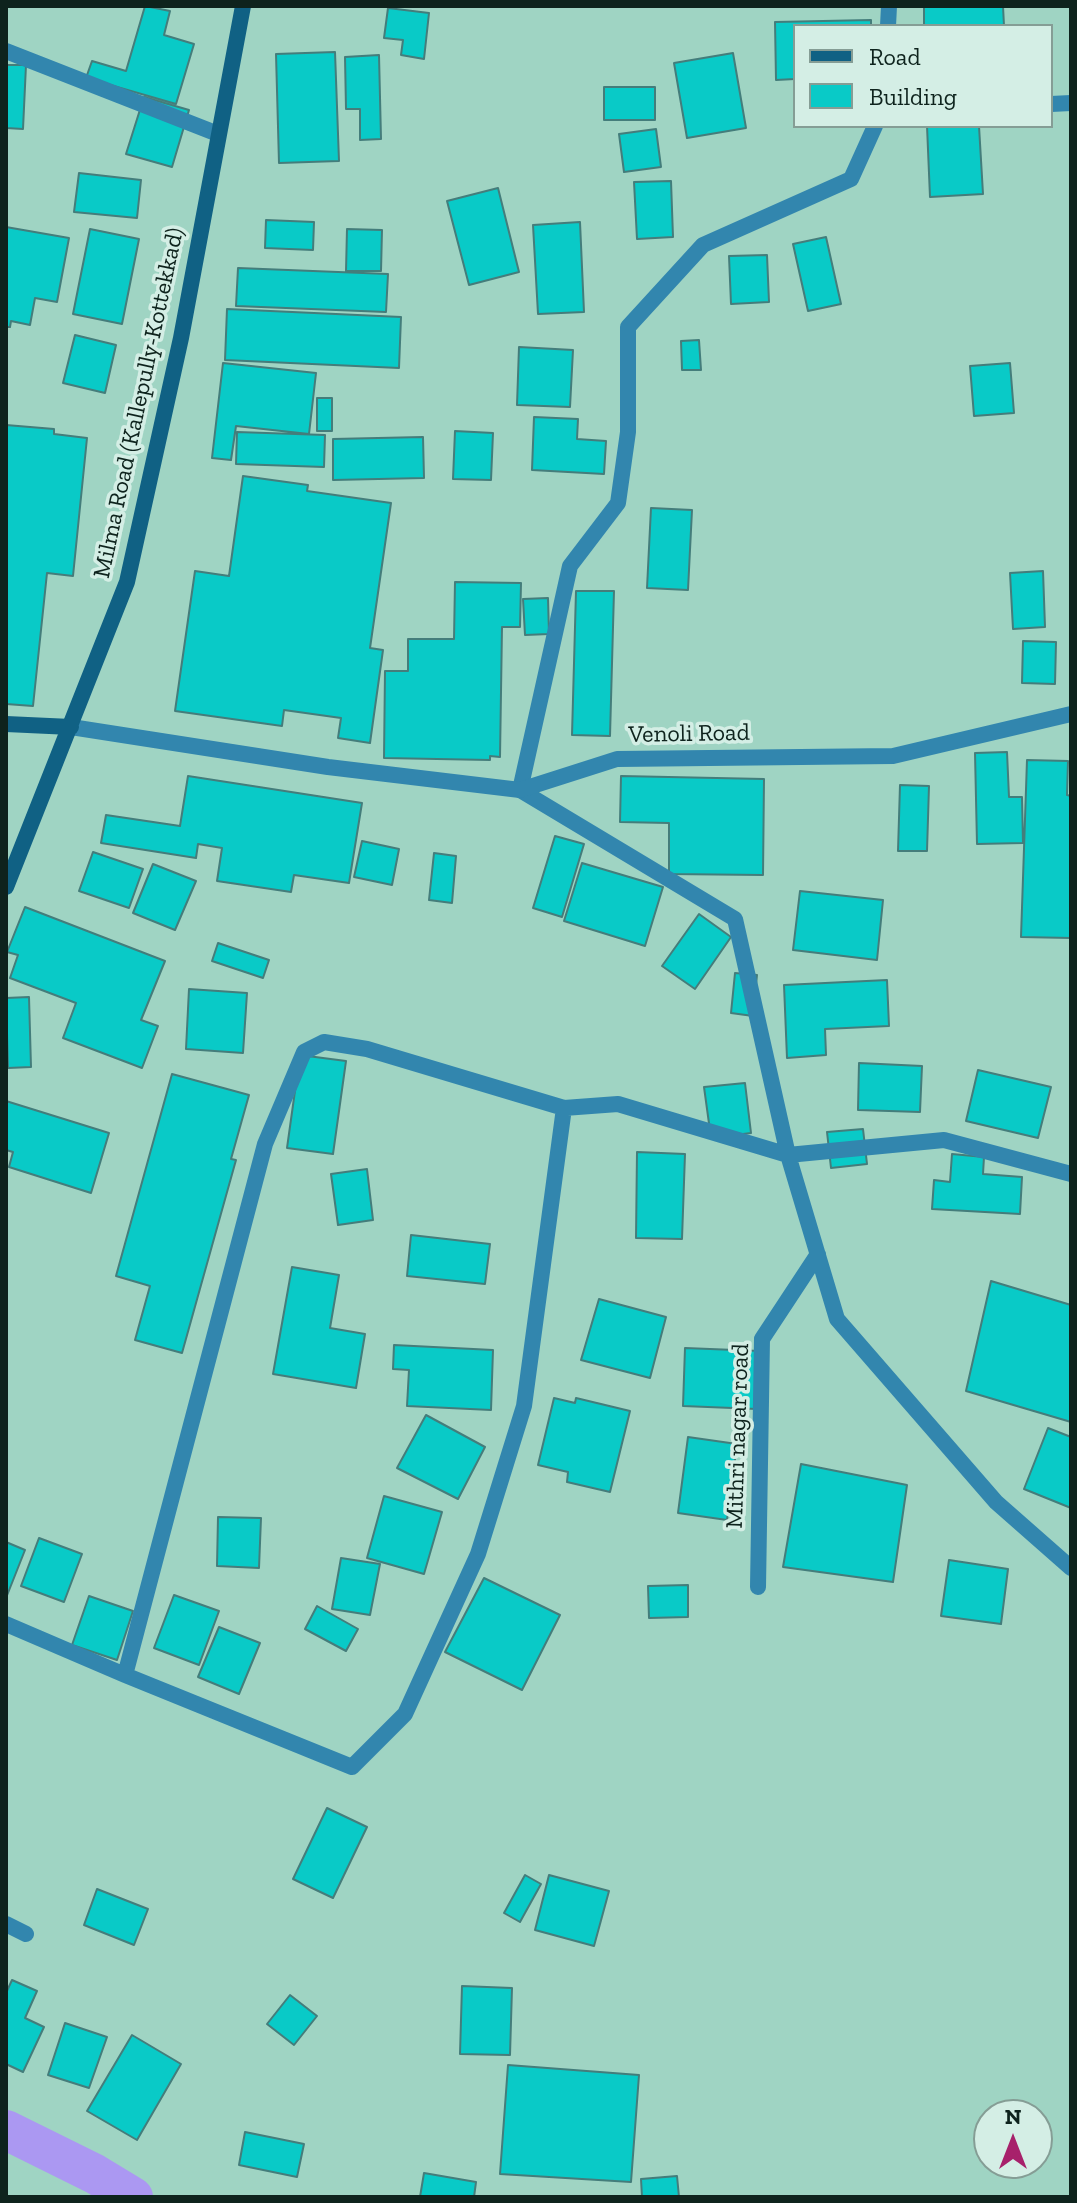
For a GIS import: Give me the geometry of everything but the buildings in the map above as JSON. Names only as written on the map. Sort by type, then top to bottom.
[{"type":"main road","name":"Milma Road (Kallepully-Kottekkad)","points":[[6,887],[127,582],[181,338],[243,6]]},
{"type":"main road","points":[[6,724],[71,727]]},
{"type":"street","points":[[6,51],[218,134]]},
{"type":"street","points":[[874,128],[851,179],[703,245],[628,327],[628,432],[618,503],[570,566],[520,790],[735,919],[788,1155],[837,1319],[996,1502],[1071,1568]]},
{"type":"street","name":"Venoli Road","points":[[71,727],[328,767],[520,790],[617,759],[893,756],[1071,714]]},
{"type":"street","points":[[125,1675],[265,1144],[304,1052],[324,1042],[367,1049],[564,1108],[618,1104],[788,1155],[944,1140],[1071,1174]]},
{"type":"street","points":[[6,1624],[352,1767],[405,1714],[478,1554],[524,1406],[564,1108]]},
{"type":"street","name":"Mithri nagar road","points":[[758,1587],[762,1339],[818,1254]]},
{"type":"street","points":[[6,1924],[26,1934]]},
{"type":"waterway","points":[[6,2130],[95,2174],[133,2197]]}]
